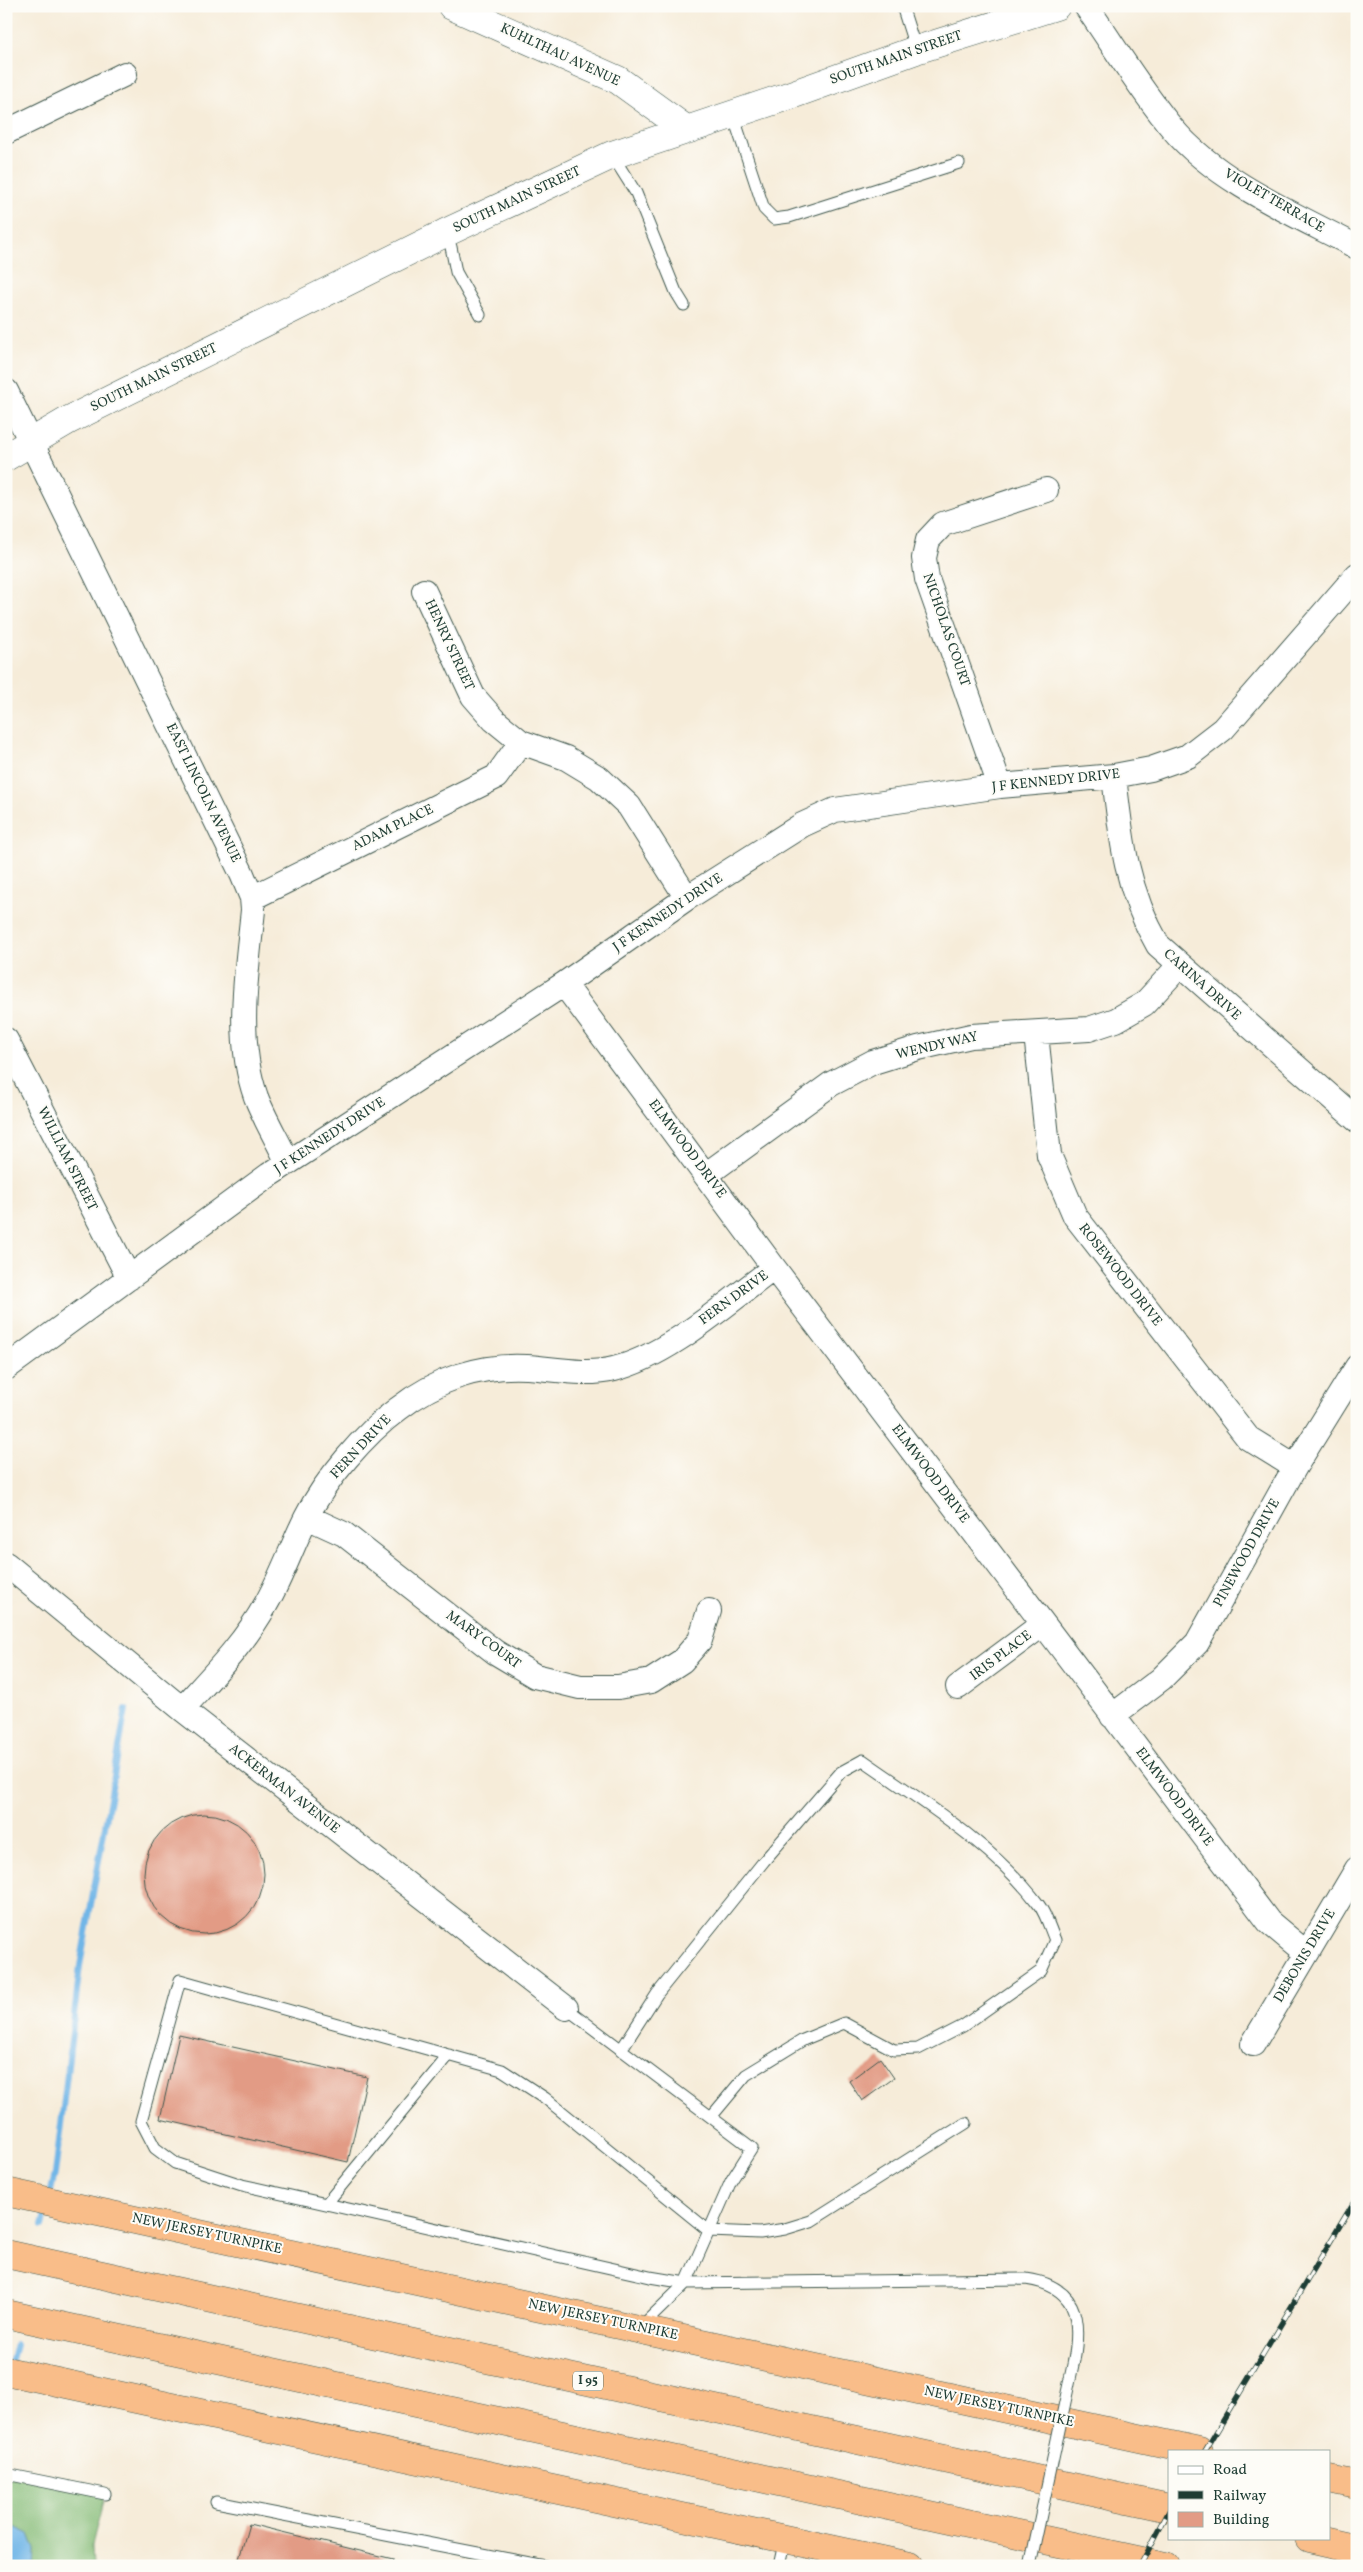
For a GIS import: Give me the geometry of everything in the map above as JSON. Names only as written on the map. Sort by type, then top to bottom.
[{"type":"highway","name":"NEW JERSEY TURNPIKE","points":[[6,2192],[640,2328],[1194,2450]]},
{"type":"highway","name":"I 95","points":[[6,2254],[1168,2508]]},
{"type":"highway","points":[[6,2314],[1165,2566]]},
{"type":"highway","points":[[18,2374],[910,2566]]},
{"type":"highway","points":[[1330,2479],[1357,2486]]},
{"type":"highway","points":[[1318,2540],[1357,2549]]},
{"type":"street","name":"KUHLTHAU AVENUE","points":[[452,6],[487,13],[618,80],[687,130]]},
{"type":"street","name":"SOUTH MAIN STREET","points":[[6,457],[78,416],[445,234],[612,155],[733,115],[916,50],[1056,6]]},
{"type":"street","name":"VIOLET TERRACE","points":[[1086,6],[1172,129],[1214,167],[1260,196],[1357,247]]},
{"type":"street","points":[[6,132],[125,74]]},
{"type":"street","name":"EAST LINCOLN AVENUE","points":[[6,392],[32,442],[252,898],[253,910],[244,1026],[247,1060],[256,1097],[288,1163]]},
{"type":"street","name":"NICHOLAS COURT","points":[[1000,786],[927,579],[924,558],[928,540],[944,524],[1046,490]]},
{"type":"street","name":"J F KENNEDY DRIVE","points":[[6,1368],[288,1163],[564,984],[688,898],[802,825],[835,810],[1000,786],[1114,776],[1152,769],[1188,756],[1223,729],[1357,575]]},
{"type":"street","name":"HENRY STREET","points":[[424,591],[473,696],[494,720],[521,742],[566,758],[599,778],[629,806],[688,898]]},
{"type":"street","name":"ADAM PLACE","points":[[252,898],[496,777],[521,742]]},
{"type":"street","name":"CARINA DRIVE","points":[[1114,776],[1123,856],[1134,895],[1145,923],[1158,945],[1179,966],[1357,1120]]},
{"type":"street","name":"WENDY WAY","points":[[707,1174],[831,1084],[873,1062],[918,1048],[971,1036],[1036,1034],[1089,1029],[1116,1020],[1144,1004],[1179,966]]},
{"type":"street","name":"ELMWOOD DRIVE","points":[[564,984],[707,1174],[774,1268],[1269,1922],[1306,1954]]},
{"type":"street","name":"ROSEWOOD DRIVE","points":[[1036,1034],[1049,1155],[1060,1186],[1075,1216],[1248,1438],[1295,1468]]},
{"type":"street","name":"WILLIAM STREET","points":[[6,1040],[129,1278]]},
{"type":"street","name":"FERN DRIVE","points":[[182,1709],[248,1635],[284,1570],[307,1517],[332,1478],[365,1440],[398,1409],[434,1386],[458,1376],[490,1367],[527,1367],[577,1373],[612,1369],[643,1360],[672,1342],[774,1268]]},
{"type":"street","name":"PINEWOOD DRIVE","points":[[1112,1716],[1161,1679],[1198,1643],[1295,1468],[1357,1367]]},
{"type":"street","name":"MARY COURT","points":[[307,1517],[344,1534],[495,1652],[535,1676],[562,1683],[580,1687],[618,1687],[651,1681],[682,1661],[700,1640],[709,1611]]},
{"type":"street","name":"ACKERMAN AVENUE","points":[[6,1564],[182,1709],[566,2008]]},
{"type":"street","name":"IRIS PLACE","points":[[958,1687],[1043,1624]]},
{"type":"street","name":"DEBONIS DRIVE","points":[[1253,2044],[1357,1869]]},
{"type":"lane","points":[[902,6],[916,50]]},
{"type":"lane","points":[[733,115],[764,209],[774,219],[789,217],[959,163]]},
{"type":"lane","points":[[612,155],[636,193],[659,252],[684,304]]},
{"type":"lane","points":[[445,234],[451,246],[456,272],[480,315]]},
{"type":"lane","points":[[621,2050],[657,1994],[764,1861],[841,1772],[863,1760],[958,1827],[1010,1872],[1040,1906],[1055,1940],[1041,1972],[963,2026],[918,2049],[894,2050],[844,2023],[803,2040],[746,2075],[711,2117]]},
{"type":"lane","points":[[966,2123],[811,2220],[785,2229],[760,2232],[709,2231],[545,2098],[502,2070],[180,1980],[141,2121],[155,2148],[175,2163],[234,2183],[650,2277],[686,2283],[1026,2279],[1043,2281],[1058,2289],[1071,2302],[1078,2320],[1078,2338],[1030,2566]]},
{"type":"lane","points":[[566,2008],[752,2148],[731,2181],[686,2283],[640,2328]]},
{"type":"lane","points":[[326,2204],[449,2055]]},
{"type":"lane","points":[[6,2474],[105,2494]]},
{"type":"lane","points":[[216,2502],[545,2566]]},
{"type":"lane","points":[[779,2566],[785,2539]]},
{"type":"green space","points":[[6,2474],[105,2494],[92,2545],[93,2566],[34,2566],[35,2550],[29,2534],[6,2523]]},
{"type":"water","points":[[6,2523],[29,2534],[35,2550],[34,2566],[6,2566]]},
{"type":"building","points":[[204,1814],[216,1815],[227,1819],[237,1824],[246,1832],[254,1841],[259,1851],[263,1862],[263,1886],[259,1897],[254,1907],[246,1916],[237,1924],[227,1929],[216,1933],[204,1934],[192,1933],[181,1929],[171,1924],[162,1916],[154,1907],[149,1897],[145,1886],[144,1874],[145,1862],[149,1851],[154,1841],[162,1832],[171,1824],[181,1819],[192,1815]]},
{"type":"building","points":[[179,2035],[367,2077],[348,2162],[160,2119]]},
{"type":"building","points":[[880,2058],[894,2078],[862,2101],[849,2081]]},
{"type":"building","points":[[249,2524],[393,2559],[392,2566],[237,2566]]},
{"type":"waterway","points":[[50,2195],[55,2174],[80,1966],[126,1709]]},
{"type":"waterway","points":[[42,2226],[47,2207]]},
{"type":"waterway","points":[[10,2366],[16,2345]]},
{"type":"railway","points":[[1206,2450],[1357,2197]]},
{"type":"railway","points":[[1140,2566],[1168,2513]]}]
